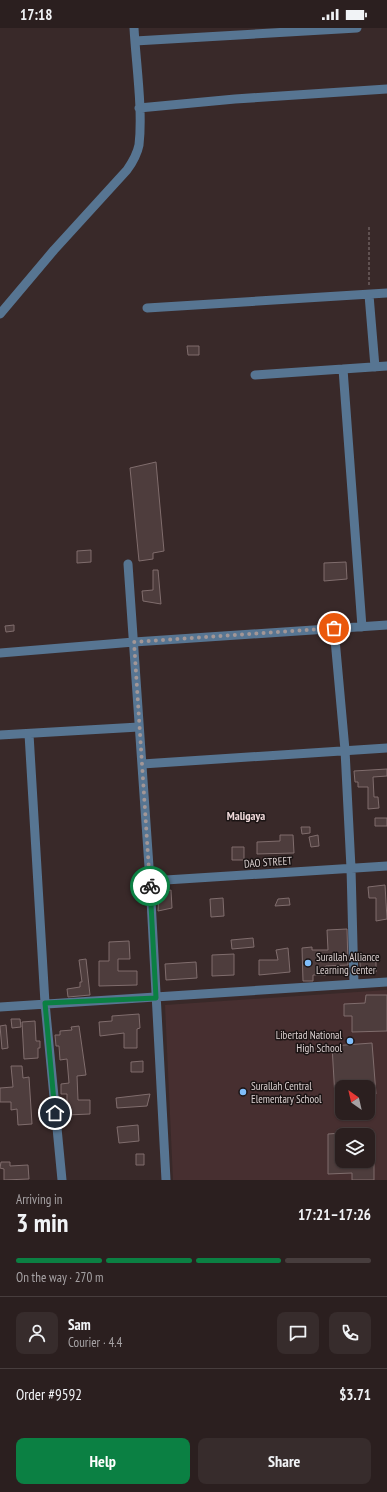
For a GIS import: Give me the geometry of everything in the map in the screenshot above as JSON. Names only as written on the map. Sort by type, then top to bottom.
[{"type":"street","points":[[0,314],[54,250],[127,170],[134,160],[138,146],[139,108],[134,28]]},
{"type":"street","points":[[135,41],[357,28]]},
{"type":"street","points":[[139,108],[235,99],[387,89]]},
{"type":"street","points":[[147,308],[387,293]]},
{"type":"street","points":[[369,295],[375,367]]},
{"type":"street","points":[[255,376],[387,366]]},
{"type":"street","points":[[344,369],[362,627]]},
{"type":"street","points":[[128,564],[150,881],[166,1180]]},
{"type":"street","points":[[0,653],[134,642],[387,625]]},
{"type":"street","points":[[334,628],[345,750],[351,868],[354,984]]},
{"type":"street","points":[[0,736],[139,727]]},
{"type":"street","points":[[29,734],[45,1003],[62,1180]]},
{"type":"street","points":[[142,764],[387,748]]},
{"type":"street","name":"DAO STREET","points":[[150,881],[387,866]]},
{"type":"street","points":[[0,1007],[387,982]]},
{"type":"path","points":[[369,225],[369,295]]},
{"type":"shaded area","name":"Surallah Central Elementary School","points":[[387,990],[387,1180],[173,1180],[165,1005]]},
{"type":"building","points":[[187,346],[199,346],[199,355],[188,355]]},
{"type":"building","points":[[156,462],[164,551],[153,553],[153,559],[139,561],[130,468]]},
{"type":"building","points":[[91,550],[91,562],[77,563],[77,551]]},
{"type":"building","points":[[346,562],[347,579],[324,581],[324,563]]},
{"type":"building","points":[[153,570],[158,570],[161,604],[143,601],[142,591],[153,590]]},
{"type":"building","points":[[14,625],[14,631],[6,632],[5,626]]},
{"type":"building","points":[[387,769],[387,776],[373,777],[374,797],[378,797],[379,808],[368,809],[368,787],[358,787],[358,782],[355,782],[354,771]]},
{"type":"building","points":[[375,818],[387,818],[387,826],[375,826]]},
{"type":"building","points":[[301,827],[310,827],[310,833],[302,834]]},
{"type":"building","points":[[280,835],[293,835],[294,853],[257,854],[257,842],[280,841]]},
{"type":"building","points":[[318,835],[319,846],[311,847],[309,837]]},
{"type":"building","points":[[232,847],[244,847],[244,860],[232,860]]},
{"type":"building","points":[[385,885],[387,919],[376,921],[376,898],[369,898],[368,887]]},
{"type":"building","points":[[171,890],[172,908],[158,911],[159,893]]},
{"type":"building","points":[[223,898],[224,916],[211,917],[210,899]]},
{"type":"building","points":[[289,898],[290,905],[275,906],[278,899]]},
{"type":"building","points":[[347,929],[348,965],[326,966],[326,975],[313,975],[313,981],[303,981],[302,948],[312,947],[312,950],[328,950],[327,930]]},
{"type":"building","points":[[253,938],[254,947],[232,949],[231,940]]},
{"type":"building","points":[[129,941],[130,959],[118,959],[118,971],[137,971],[137,985],[99,986],[99,961],[109,961],[109,942]]},
{"type":"building","points":[[288,948],[290,972],[259,975],[259,960],[278,960],[276,950]]},
{"type":"building","points":[[234,954],[234,975],[212,976],[212,955]]},
{"type":"building","points":[[359,955],[376,955],[376,972],[361,972]]},
{"type":"building","points":[[86,959],[90,995],[68,997],[67,989],[80,987],[80,982],[82,982],[79,960]]},
{"type":"building","points":[[196,962],[197,978],[166,980],[165,964]]},
{"type":"building","points":[[366,995],[387,995],[387,1031],[352,1032],[352,1016],[344,1016],[344,1004],[365,1003]]},
{"type":"building","points":[[139,1014],[140,1028],[137,1029],[137,1048],[124,1048],[124,1033],[100,1036],[99,1022],[112,1021],[112,1016]]},
{"type":"building","points":[[11,1019],[20,1019],[21,1027],[12,1028]]},
{"type":"building","points":[[35,1021],[36,1041],[40,1041],[38,1058],[24,1059],[22,1022]]},
{"type":"building","points":[[6,1025],[8,1048],[2,1049],[0,1026]]},
{"type":"building","points":[[79,1026],[86,1075],[77,1076],[78,1100],[90,1100],[90,1114],[67,1115],[67,1094],[61,1094],[61,1084],[69,1083],[67,1059],[60,1060],[59,1046],[56,1046],[55,1035],[60,1035],[60,1031],[72,1030],[71,1027]]},
{"type":"building","points":[[372,1043],[375,1080],[335,1080],[335,1097],[332,1046]]},
{"type":"building","points":[[143,1061],[143,1072],[131,1072],[131,1062]]},
{"type":"building","points":[[11,1066],[22,1066],[23,1078],[29,1077],[32,1124],[18,1125],[17,1109],[11,1110],[11,1102],[0,1102],[0,1088],[13,1087]]},
{"type":"building","points":[[150,1094],[147,1106],[117,1108],[116,1098]]},
{"type":"building","points":[[138,1125],[139,1141],[119,1143],[117,1127]]},
{"type":"building","points":[[335,1133],[335,1168],[374,1168],[374,1180],[352,1180],[352,1173],[328,1174],[328,1134]]},
{"type":"building","points":[[136,1154],[144,1154],[144,1165],[136,1165]]},
{"type":"building","points":[[1,1162],[10,1162],[10,1166],[28,1165],[29,1179],[4,1180],[4,1169],[0,1168]]},
{"type":"way so far","points":[[150,886],[134,642],[334,628]]},
{"type":"place","name":"Surallah Alliance Learning Center","points":[[308,963]]},
{"type":"place","name":"Libertad National High School","points":[[350,1041]]},
{"type":"place","name":"Surallah Central Elementary School","points":[[243,1092]]},
{"type":"district","name":"Maligaya","points":[[246,816]]},
{"type":"route","points":[[55,1113],[45,1003],[156,998],[150,886]]}]
